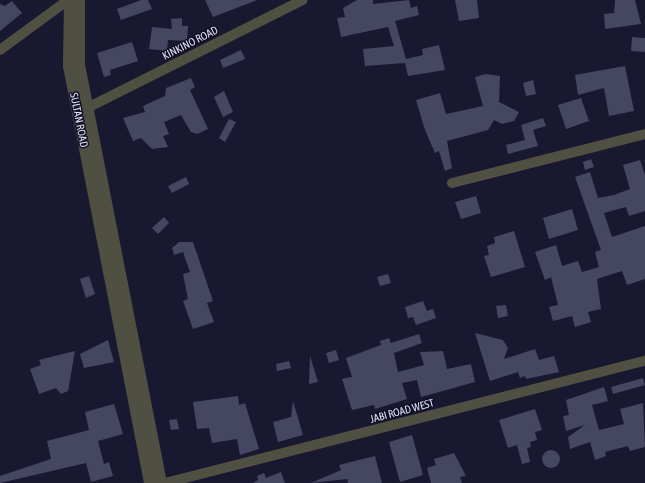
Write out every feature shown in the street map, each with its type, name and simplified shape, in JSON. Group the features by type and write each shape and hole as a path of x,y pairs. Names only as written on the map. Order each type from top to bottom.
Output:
{"street":[{"path":"0,50 69,0"},
{"name":"SULTAN ROAD","path":"69,0 69,66 106,237"},
{"name":"SULTAN ROAD","path":"79,0 79,65 87,108 106,237"},
{"name":"KINKINO ROAD","path":"87,108 303,0"},
{"path":"452,182 645,134"},
{"path":"106,237 150,483"},
{"path":"111,265 161,483"},
{"name":"JABI ROAD WEST","path":"165,483 645,361"}],"building":[{"path":"141,0 148,0 152,9 121,20 117,9"},
{"path":"205,0 257,0 213,17"},
{"path":"357,0 373,0 373,4 409,0 411,8 417,6 419,15 395,21 406,59 423,55 422,49 439,45 445,70 408,76 405,63 365,66 363,49 394,46 388,27 341,37 337,18 345,17 343,8"},
{"path":"455,0 477,0 479,18 459,21"},
{"path":"615,0 635,0 641,24 605,29 604,14 614,13"},
{"path":"12,1 22,13 0,31 0,4 5,6"},
{"path":"182,18 182,26 188,26 187,41 168,40 167,51 149,49 152,27 172,29 171,19"},
{"path":"632,37 645,38 645,52 631,51"},
{"path":"132,42 138,61 110,70 111,75 104,77 97,53"},
{"path":"241,50 245,59 223,68 220,60"},
{"path":"625,66 634,111 609,116 604,88 578,95 575,75"},
{"path":"486,74 500,76 499,102 519,112 514,121 502,124 494,120 488,130 447,141 452,168 445,171 439,151 435,153 425,130 416,100 440,93 446,114 483,106 475,77"},
{"path":"191,78 195,87 190,90 208,129 197,134 191,132 181,115 164,122 169,134 163,136 168,147 152,149 141,138 133,141 123,118 145,112 143,106 165,96 166,88"},
{"path":"533,80 536,94 526,96 523,83"},
{"path":"224,91 233,112 223,117 214,97"},
{"path":"581,98 589,121 566,129 558,105"},
{"path":"543,118 546,126 533,130 538,146 508,154 506,145 525,140 521,125"},
{"path":"229,119 236,122 225,142 219,138"},
{"path":"591,159 594,167 585,170 583,162"},
{"path":"640,160 645,175 645,211 629,216 626,207 604,213 612,237 645,226 645,279 627,285 622,271 597,279 601,309 588,312 591,322 575,327 572,316 553,321 549,307 558,305 551,277 545,280 535,252 556,245 562,266 578,261 582,272 599,267 595,252 601,250 575,177 590,172 598,198 614,195 630,189 623,165"},
{"path":"186,177 189,184 172,193 168,186"},
{"path":"476,196 481,213 461,219 455,202"},
{"path":"572,209 578,230 549,239 543,218"},
{"path":"164,217 169,223 158,234 152,228"},
{"path":"514,231 525,267 491,277 484,256 489,255 487,246 495,243 494,237"},
{"path":"179,242 193,242 213,301 207,303 214,322 193,329 183,301 188,299 183,274 190,272 183,252 174,255 172,248"},
{"path":"388,274 391,283 380,286 377,277"},
{"path":"89,276 95,294 86,298 80,279"},
{"path":"423,301 427,311 433,309 436,318 416,325 413,317 408,318 405,307"},
{"path":"506,305 508,316 498,318 496,306"},
{"path":"475,333 503,340 508,348 504,359 535,349 539,360 554,356 559,372 526,379 525,376 520,378 518,372 490,381"},
{"path":"419,334 422,343 394,353 398,372 424,365 420,352 443,351 447,369 471,364 475,382 421,397 417,380 402,383 407,399 375,409 374,405 352,410 342,379 352,377 346,358 381,345 380,341 389,338 391,343"},
{"path":"108,340 114,362 84,368 80,354"},
{"path":"336,350 339,360 329,363 326,353"},
{"path":"75,351 68,391 61,394 56,388 39,394 30,369 41,365 39,360"},
{"path":"310,356 318,382 309,384"},
{"path":"289,361 291,368 277,371 276,364"},
{"path":"643,378 645,385 613,394 611,387"},
{"path":"604,387 608,401 592,405 599,430 624,424 620,409 643,403 645,447 630,451 628,446 605,452 606,456 595,460 590,442 570,449 568,437 585,425 566,431 563,416 569,415 566,400"},
{"path":"238,396 239,405 245,403 259,449 240,455 237,439 212,443 209,428 197,429 193,402"},
{"path":"293,401 303,435 278,442 273,422 291,417"},
{"path":"114,404 123,434 98,441 104,464 109,462 113,476 91,482 86,463 0,483 0,476 51,459 47,441 89,430 85,412"},
{"path":"535,409 542,430 535,432 537,440 530,442 531,447 527,448 530,462 522,464 517,445 508,448 499,420"},
{"path":"177,419 179,429 171,430 169,420"},
{"path":"412,435 423,475 400,482 389,442"},
{"path":"551,450 557,453 560,459 557,465 551,468 545,465 542,459 545,453"},
{"path":"454,453 466,476 460,477 462,483 431,483 427,468 436,465 434,459"},
{"path":"375,456 382,483 348,483 347,479 311,483 341,470 339,465"},
{"path":"281,472 285,483 253,483 258,480 257,476 264,473 266,478"}]}
